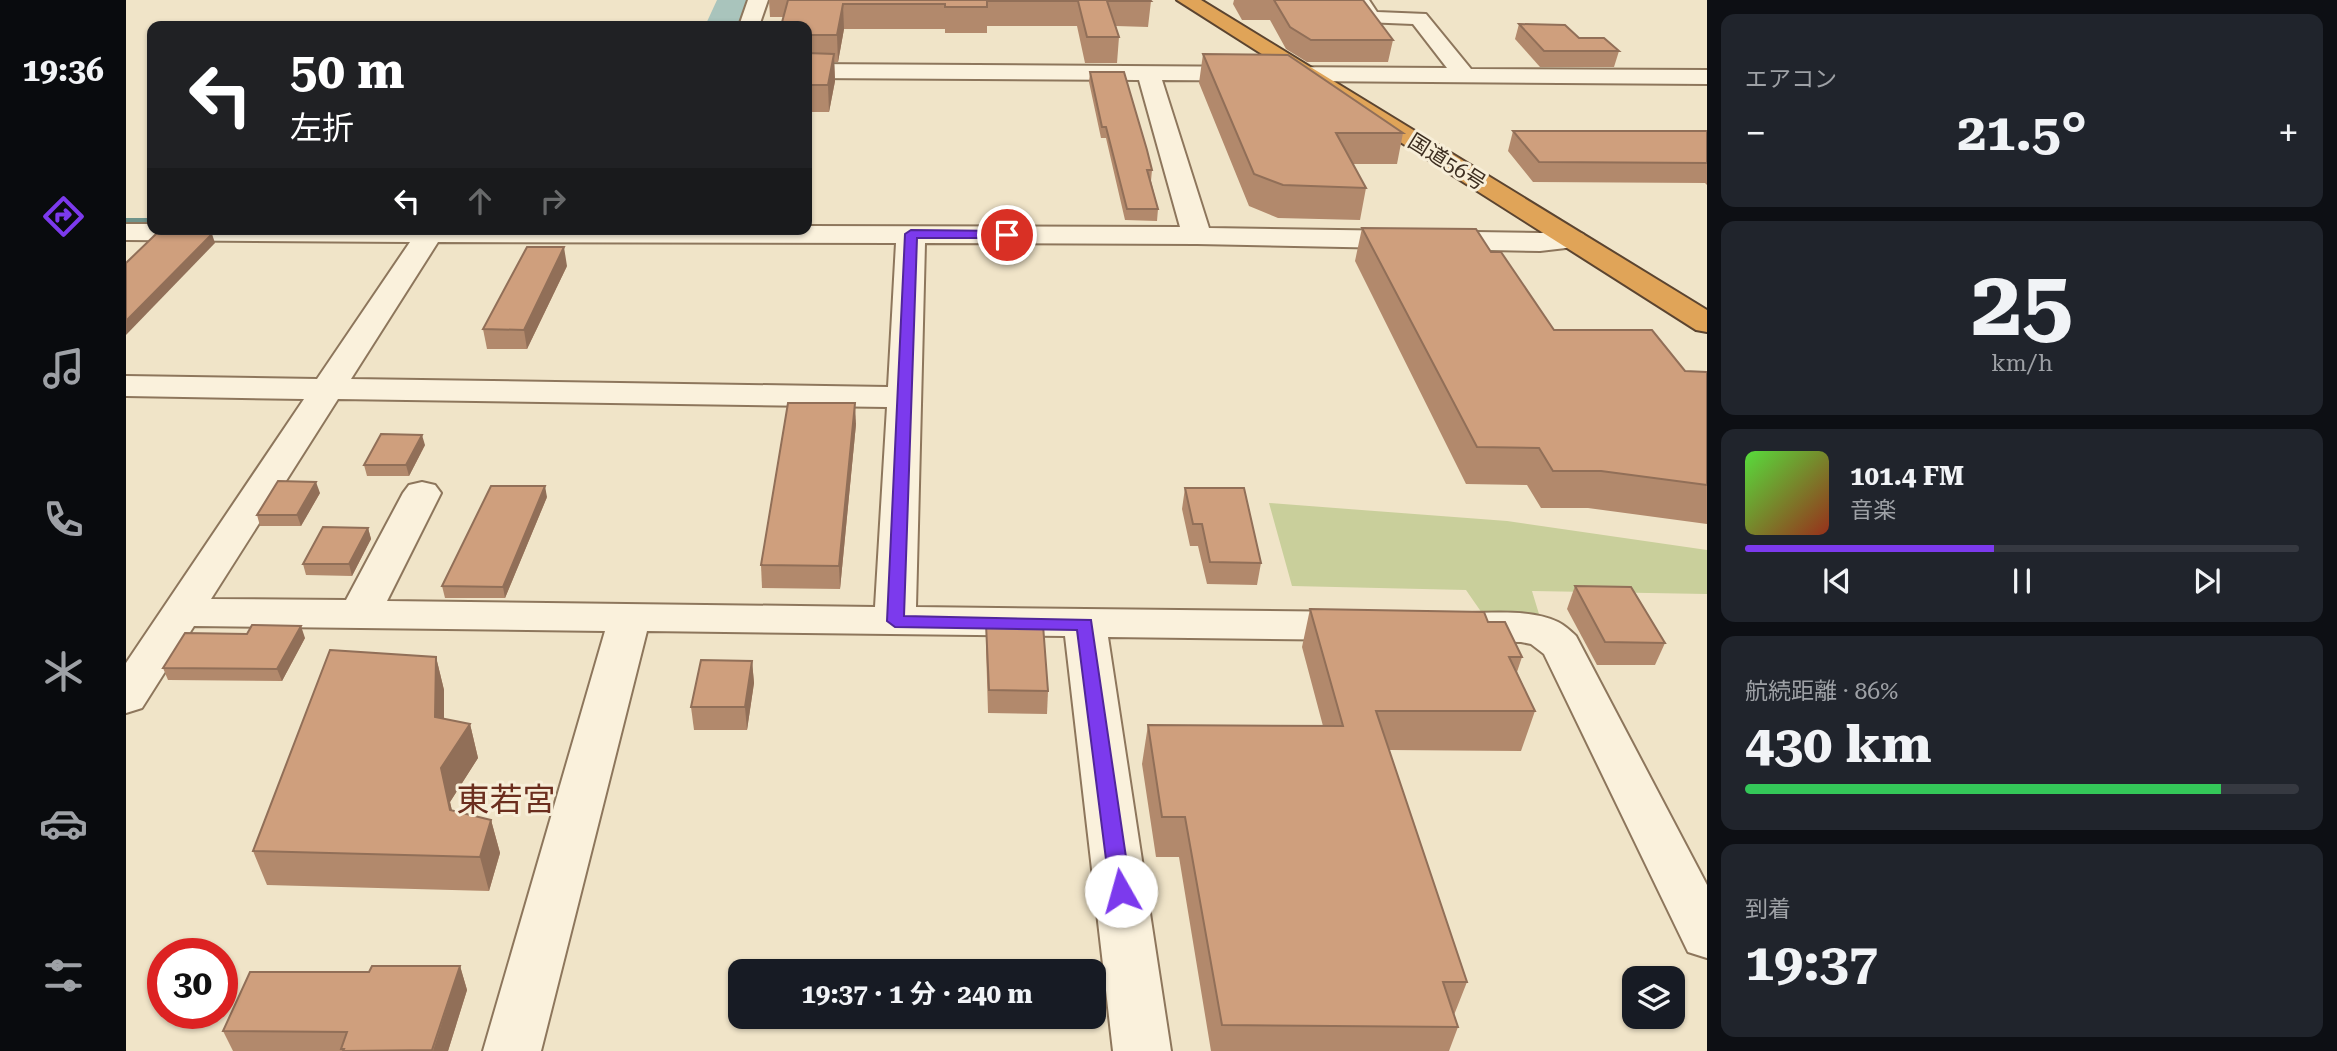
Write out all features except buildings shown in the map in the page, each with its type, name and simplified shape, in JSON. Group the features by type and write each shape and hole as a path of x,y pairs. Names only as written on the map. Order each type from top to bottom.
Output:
{"highway":[{"name":"国道56号","path":"1187,0 1707,323"}],"street":[{"path":"751,21 758,0"},
{"path":"1359,0 1371,18 1419,18 1464,75"},
{"path":"812,71 1707,77"},
{"path":"1148,73 1197,236"},
{"path":"126,232 147,232"},
{"path":"812,233 1540,242 1573,240"},
{"path":"895,621 911,234"},
{"path":"126,697 428,235"},
{"path":"126,386 903,397"},
{"path":"360,613 422,493"},
{"path":"183,611 1521,628 1544,632 1561,646 1707,936"},
{"path":"512,1051 629,617"},
{"path":"1085,624 1142,1051"}],"green space":[{"path":"1269,503 1507,521 1707,550 1707,594 1532,591 1542,624 1484,616 1466,590 1292,586"}],"waterway":[{"path":"726,21 735,0"},
{"path":"126,221 147,221"}],"district":[{"name":"東若宮","path":"506,799"}],"route":[{"path":"1007,235 911,234 895,621 1085,624 1121,891"}]}
